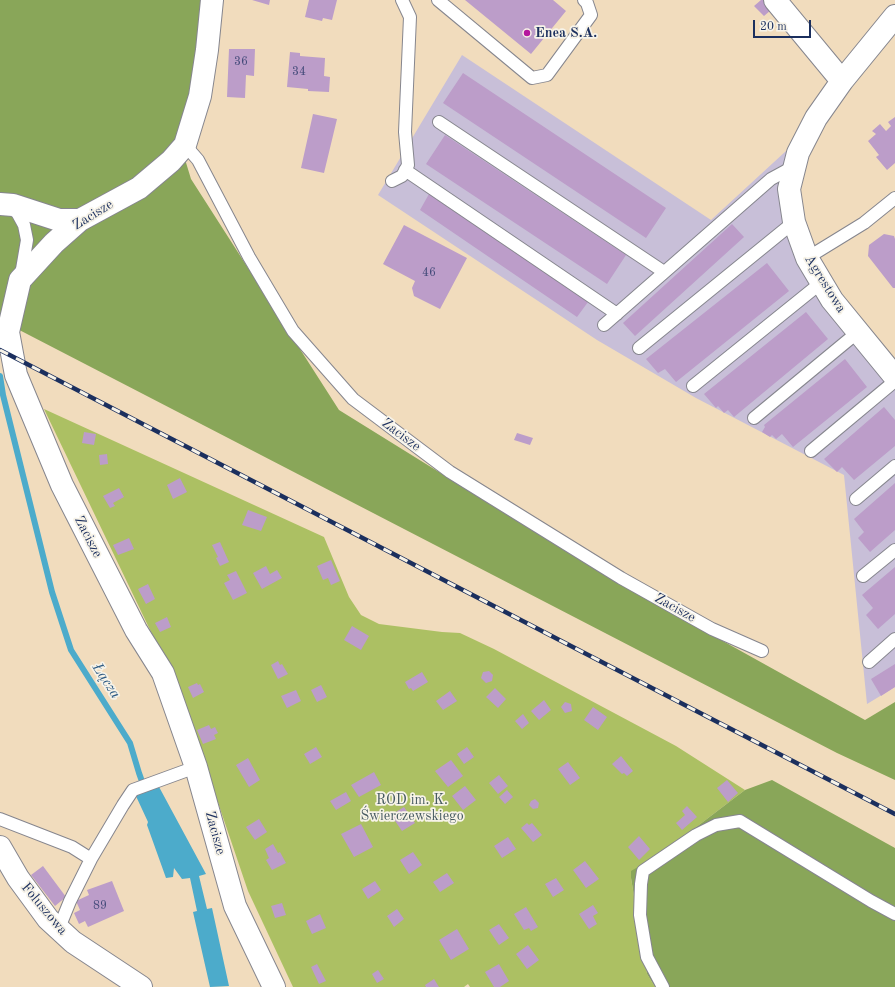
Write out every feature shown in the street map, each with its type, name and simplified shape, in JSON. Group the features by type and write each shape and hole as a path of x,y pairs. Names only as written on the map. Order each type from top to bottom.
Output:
{"street":[{"name":"Zacisze","path":"212,0 207,50 200,96 185,144 171,161 139,188 80,220 54,243 20,280 8,332 16,375 62,485 136,630 163,673 196,767 235,906 274,987"},
{"path":"775,0 842,81"},
{"name":"Agrestowa","path":"895,16 842,81 816,118 798,153 789,189 794,222 807,258 832,300 895,377"},
{"path":"7,204 59,220 80,220"},
{"name":"Foluszowa","path":"0,847 18,878 48,918 73,942 141,987"}],"lane":[{"path":"392,181 402,176 408,165 405,132 410,17 402,0"},
{"path":"438,0 532,78 547,75 591,15 587,3 584,0"},
{"path":"439,122 664,272"},
{"name":"Zacisze","path":"185,144 198,160 251,261 293,331 353,399 450,472 621,578 712,629 762,651"},
{"path":"604,325 771,179 795,166"},
{"path":"405,170 617,314"},
{"path":"807,258 864,223 895,198"},
{"path":"7,204 24,225 27,240 20,280"},
{"path":"639,348 794,222"},
{"path":"693,386 822,282"},
{"path":"754,418 858,332"},
{"path":"811,451 895,381"},
{"path":"856,499 895,466"},
{"path":"864,576 895,550"},
{"path":"869,662 895,640"},
{"path":"59,928 70,900 90,859 133,790 196,767"},
{"path":"0,819 72,847 90,859"},
{"path":"663,987 647,957 640,915 643,871 696,834 716,825 740,821 870,901 895,914"}],"shaded area":[{"path":"462,55 711,220 786,151 797,152 796,238 895,378 895,687 867,704 844,475 696,398 597,340 378,195"}],"green space":[{"path":"0,0 206,0 206,14 180,143 191,179 339,410 613,580 865,720 895,702 895,780 837,753 0,320"},
{"name":"ROD im. K. Świerczewskiego","path":"44,409 324,537 349,597 361,615 379,624 460,633 494,649 676,746 745,790 631,878 647,974 655,987 470,987 468,984 464,987 293,987 248,891 172,667 168,660 164,658 152,634"},
{"path":"772,780 895,848 895,987 655,987 647,974 631,871 662,853 745,790"}],"water":[{"path":"158,785 206,874 199,876 207,909 212,908 229,986 210,987 193,912 197,911 190,878 182,879 174,868 173,877 166,878 147,825 148,822 135,794"}],"building":[{"path":"252,0 270,0 269,5"},
{"path":"309,0 337,0 332,20 323,18 322,21 305,17"},
{"name":"Enea S.A.","path":"465,0 553,0 566,11 531,54"},
{"path":"763,0 771,10 764,16 754,6"},
{"path":"229,49 255,49 254,76 246,75 245,98 227,97"},
{"path":"290,52 300,53 300,56 325,58 324,76 330,77 329,92 308,91 308,89 287,87"},
{"path":"463,73 666,208 646,238 443,103"},
{"path":"313,114 337,119 324,173 301,168"},
{"path":"895,117 895,163 887,170 876,157 879,155 868,141 876,134 872,131 880,124 886,131 891,126 888,122"},
{"path":"445,135 626,255 607,284 426,164"},
{"path":"429,194 588,302 577,317 420,210"},
{"path":"732,224 744,237 635,336 623,323"},
{"path":"404,225 467,258 440,309 414,296 412,288 415,281 383,264"},
{"path":"884,234 894,236 895,239 895,288 893,288 868,256 869,245"},
{"path":"767,263 789,291 676,382 665,369 658,373 646,359"},
{"path":"806,312 828,339 734,417 728,410 724,413 718,406 716,408 704,394"},
{"path":"845,359 867,387 793,447 782,434 776,439 772,435 770,437 762,432 765,427 764,425"},
{"path":"884,407 895,420 895,446 854,480 842,467 837,472 824,459"},
{"path":"84,432 96,434 94,445 82,443"},
{"path":"517,433 533,438 530,445 514,440"},
{"path":"107,454 108,464 100,465 99,455"},
{"path":"180,478 187,492 173,499 167,485"},
{"path":"895,483 895,530 870,552 858,538 864,532 854,519"},
{"path":"119,488 124,497 113,503 115,506 110,508 103,496"},
{"path":"248,510 267,517 261,531 242,525"},
{"path":"129,538 134,549 118,555 113,545"},
{"path":"220,542 229,562 220,566 216,558 218,557 212,545"},
{"path":"331,560 340,581 331,585 328,578 323,580 317,566"},
{"path":"266,566 270,574 277,570 282,578 262,589 253,573"},
{"path":"895,567 895,614 878,629 866,615 873,608 862,595"},
{"path":"236,571 247,593 233,600 224,583 230,580 227,575"},
{"path":"148,584 155,599 146,604 138,589"},
{"path":"167,617 171,627 160,632 155,623"},
{"path":"352,626 369,636 361,650 344,640"},
{"path":"278,661 280,665 282,664 288,674 278,679 271,665"},
{"path":"895,664 895,687 881,696 871,679"},
{"path":"489,671 493,675 492,681 486,683 481,678 483,672"},
{"path":"422,672 428,682 413,691 411,688 409,689 405,682"},
{"path":"197,683 198,685 200,684 204,692 193,698 188,687"},
{"path":"321,685 327,697 317,702 311,690"},
{"path":"495,688 506,699 498,708 486,697"},
{"path":"296,690 301,701 287,708 281,696"},
{"path":"450,691 457,701 443,710 436,701"},
{"path":"544,700 551,710 539,720 531,711"},
{"path":"565,702 571,704 572,711 565,713 561,707"},
{"path":"593,707 607,717 598,730 584,720"},
{"path":"523,714 529,723 522,729 515,721"},
{"path":"209,725 211,729 215,727 218,733 214,735 216,739 203,744 197,730"},
{"path":"316,747 322,757 310,764 304,754"},
{"path":"467,747 474,757 464,764 457,754"},
{"path":"621,756 633,771 627,776 624,773 622,774 612,764"},
{"path":"248,758 260,780 249,787 236,765"},
{"path":"451,760 463,776 448,787 435,771"},
{"path":"568,762 580,778 570,785 558,769"},
{"path":"374,772 381,785 359,797 351,785"},
{"path":"499,775 508,786 498,794 489,783"},
{"path":"727,780 738,793 728,802 717,788"},
{"path":"465,786 476,800 463,810 452,796"},
{"path":"507,790 513,797 505,804 499,797"},
{"path":"346,792 351,801 336,810 330,801"},
{"path":"535,799 539,803 538,808 533,809 529,805 531,801"},
{"path":"687,806 697,817 682,830 676,823 685,815 682,811"},
{"path":"404,807 415,823 402,831 391,815"},
{"path":"259,819 267,832 255,840 246,827"},
{"path":"527,823 529,825 532,823 542,835 533,842 521,828"},
{"path":"361,824 373,847 354,857 341,834"},
{"path":"639,836 650,849 639,860 628,847"},
{"path":"508,837 516,849 502,858 494,846"},
{"path":"273,844 278,853 280,852 286,863 272,870 266,860 269,858 265,849"},
{"path":"413,852 422,865 409,874 400,860"},
{"path":"585,861 599,879 586,888 573,870"},
{"path":"43,866 66,897 55,906 31,875"},
{"path":"447,873 454,883 440,892 433,882"},
{"path":"556,878 564,890 553,897 545,884"},
{"path":"112,881 124,911 88,927 85,921 79,924 74,913 80,910 76,901 89,895 87,890"},
{"path":"375,881 381,890 368,899 362,889"},
{"path":"282,903 286,915 275,918 271,906"},
{"path":"593,905 598,913 593,916 597,924 589,929 579,914"},
{"path":"526,907 538,927 531,931 529,928 524,930 514,914"},
{"path":"397,909 404,919 394,927 387,916"},
{"path":"320,914 326,928 312,934 306,921"},
{"path":"499,924 509,938 499,945 489,930"},
{"path":"457,929 469,949 451,960 439,940"},
{"path":"528,945 539,960 527,969 516,954"},
{"path":"317,964 326,981 319,984 311,967"},
{"path":"499,964 509,981 500,987 494,987 485,972"},
{"path":"378,970 384,979 377,983 372,974"},
{"path":"434,979 439,987 426,987 425,985"}],"waterway":[{"name":"Łącza","path":"0,376 3,395 52,592 71,650 130,743 144,787"}],"railway":[{"path":"0,350 895,814"}],"place":[{"name":"Enea S.A.","path":"527,33"}]}
